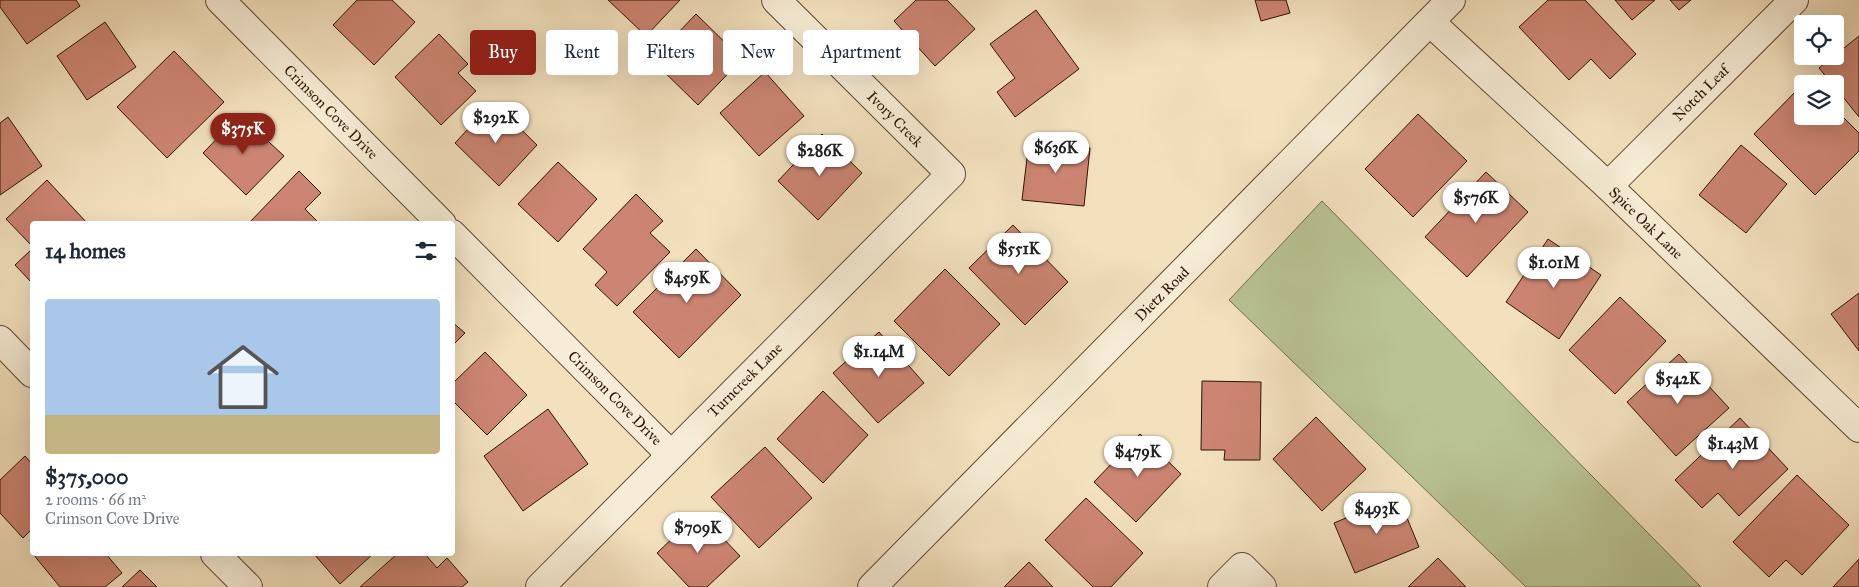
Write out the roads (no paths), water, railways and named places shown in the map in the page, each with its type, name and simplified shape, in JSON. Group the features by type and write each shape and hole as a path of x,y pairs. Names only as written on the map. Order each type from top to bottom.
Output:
{"street":[{"name":"Crimson Cove Drive","path":"220,0 439,221"},
{"name":"Ivory Creek","path":"776,0 951,174"},
{"name":"Dietz Road","path":"872,587 1451,0"},
{"name":"Notch Leaf","path":"1608,186 1794,0"},
{"name":"Spice Oak Lane","path":"1430,22 1608,186 1859,428"},
{"name":"Turncreek Lane","path":"540,587 951,174"},
{"name":"Crimson Cove Drive","path":"455,237 671,455"},
{"path":"0,340 30,371"},
{"path":"216,556 248,587"},
{"path":"1222,587 1242,567 1262,587"}]}
